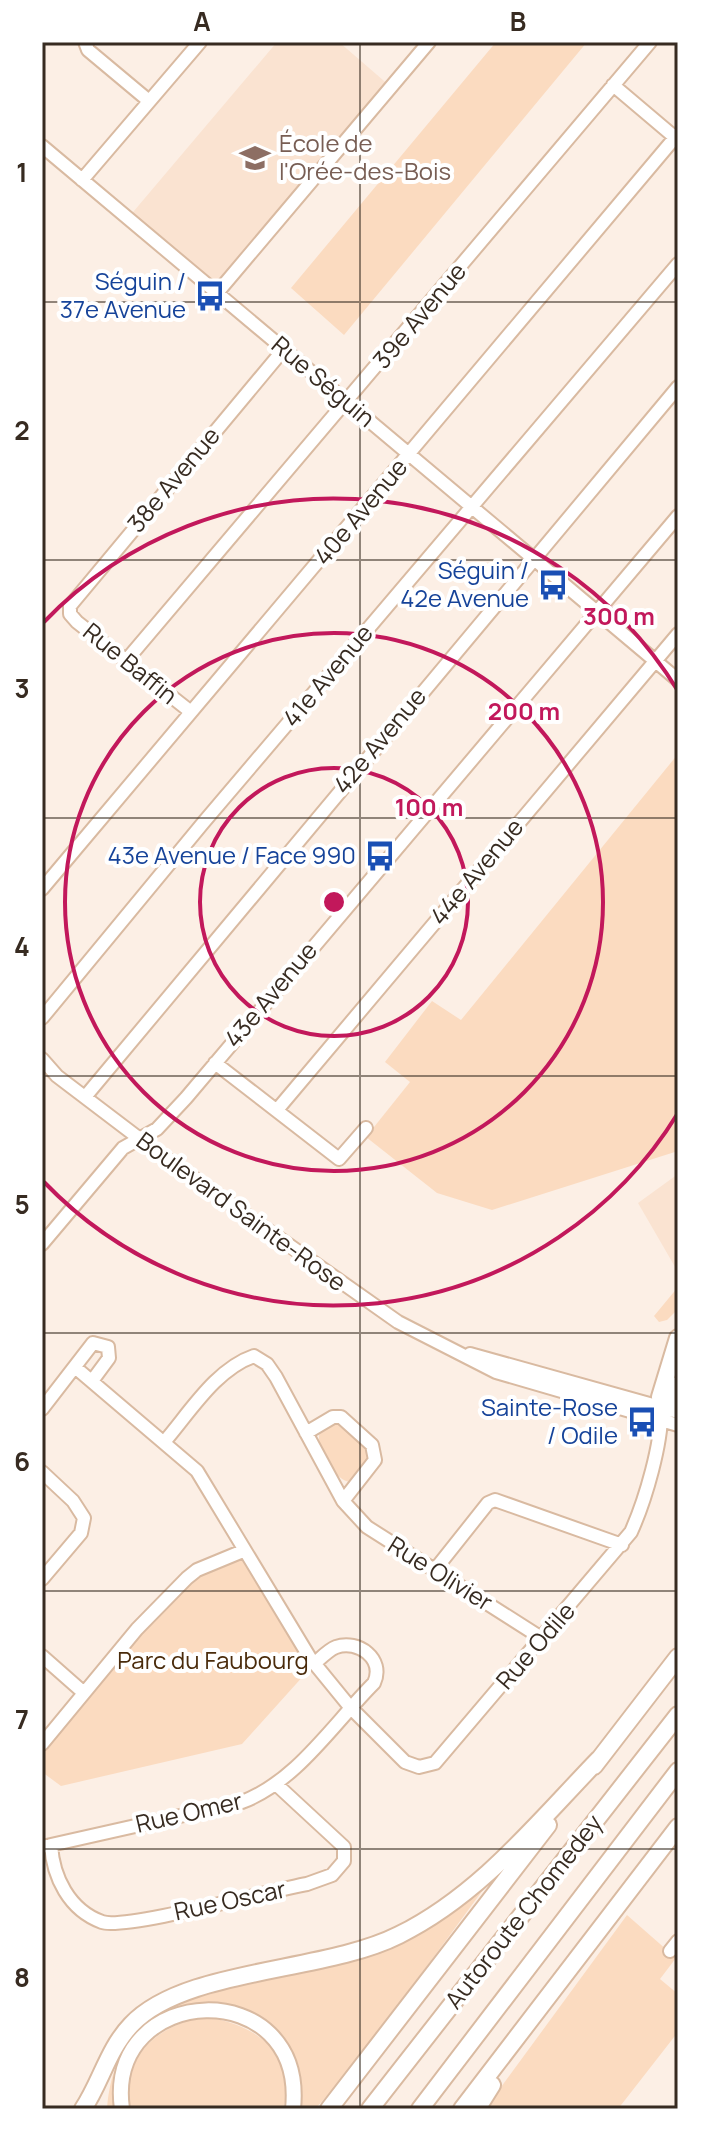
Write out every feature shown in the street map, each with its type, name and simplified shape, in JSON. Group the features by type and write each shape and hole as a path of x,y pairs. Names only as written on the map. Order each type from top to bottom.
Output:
{"highway":[{"path":"667,1412 660,1397 678,1338"},
{"path":"667,1412 678,1385"},
{"path":"329,2109 678,1657"},
{"name":"Autoroute Chomedey","path":"370,2109 678,1715"},
{"path":"83,2109 96,2102 119,2039 155,2005 195,1989 339,1957 419,1925 488,1875 599,1759"},
{"name":"Autoroute Chomedey","path":"420,2109 678,1771"},
{"path":"462,2109 678,1827"},
{"path":"477,2109 556,1987"}],"main road":[{"path":"122,2109 124,2072 143,2038 175,2015 210,2009 246,2017 273,2039 290,2069 293,2109"}],"street":[{"path":"85,42 88,50 149,101"},
{"path":"82,180 200,42"},
{"path":"217,293 429,42"},
{"name":"39e Avenue","path":"125,662 650,42"},
{"path":"613,85 677,137"},
{"name":"40e Avenue","path":"42,889 677,137"},
{"name":"Rue Séguin","path":"42,146 678,680"},
{"name":"41e Avenue","path":"42,1018 678,264"},
{"name":"38e Avenue","path":"70,614 75,597 284,349"},
{"name":"42e Avenue","path":"85,1097 678,387"},
{"name":"43e Avenue","path":"42,1244 123,1148 157,1129 215,1063 678,516"},
{"name":"Rue Baffin","path":"70,614 125,662 191,712"},
{"name":"44e Avenue","path":"277,1110 678,634"},
{"name":"Boulevard Sainte-Rose","path":"42,1059 57,1076 139,1139 375,1307 451,1349 667,1412 678,1425"},
{"path":"215,1063 339,1159 366,1128"},
{"path":"42,1409 93,1343 108,1347 109,1358 92,1381"},
{"name":"Rue Olivier","path":"165,1441 224,1373 239,1361 254,1356 267,1364 276,1377 343,1501 367,1527 543,1639"},
{"name":"Rue Odile","path":"76,1368 197,1471 215,1496 243,1551 314,1664 350,1707 405,1762 419,1767 435,1763 622,1545 640,1508 667,1412"},
{"path":"306,1433 333,1417 341,1417 372,1445 375,1460 343,1501"},
{"path":"42,1472 73,1501 84,1518 81,1533 42,1579"},
{"path":"434,1571 488,1503 495,1500 622,1545"},
{"path":"42,1744 187,1578 243,1551"},
{"path":"314,1664 335,1647 348,1645 377,1663 379,1672 374,1683 350,1707"},
{"path":"42,1656 84,1693"},
{"name":"Rue Omer","path":"46,1846 242,1802 277,1785 350,1707"},
{"name":"Rue Oscar","path":"46,1846 63,1890 82,1910 104,1923 147,1919 307,1884 332,1875 344,1861 344,1847 277,1785"}],"shaded area":[{"name":"École de l'Orée-des-Bois","path":"277,42 339,42 391,87 217,293 128,218"},
{"path":"678,1174 678,1272 638,1203"}],"green space":[{"path":"496,42 587,42 344,335 291,288"},
{"path":"678,754 678,1151 492,1210 437,1193 366,1137 410,1082 385,1062 432,1001 461,1020"},
{"path":"678,1287 678,1309 667,1320 659,1322 654,1316"},
{"path":"335,1423 342,1424 372,1454 350,1482 332,1469 320,1446 320,1432"},
{"name":"Parc du Faubourg","path":"243,1551 314,1664 242,1744 61,1786 42,1772 42,1744 187,1578"},
{"path":"491,1879 350,2071 315,2109 300,2109 296,2062 276,2030 244,2010 207,2004 170,2012 139,2032 119,2064 117,2109 107,2109 117,2063 138,2030 168,2007 204,1992 366,1956 415,1931"},
{"path":"627,1915 676,1958 660,1979 678,1994 678,2032 618,2109 485,2109"},
{"path":"202,2017 237,2025 253,2033 278,2056 285,2072 287,2089 283,2109 131,2109 131,2074 145,2047 170,2028"}],"place":[{"name":"École de l'Orée-des-Bois","path":"255,158"},
{"name":"Séguin / 37e Avenue","path":"210,296"},
{"name":"Séguin / 42e Avenue","path":"553,585"},
{"name":"43e Avenue / Face 990","path":"380,856"},
{"name":"Sainte-Rose / Odile","path":"642,1422"}]}
